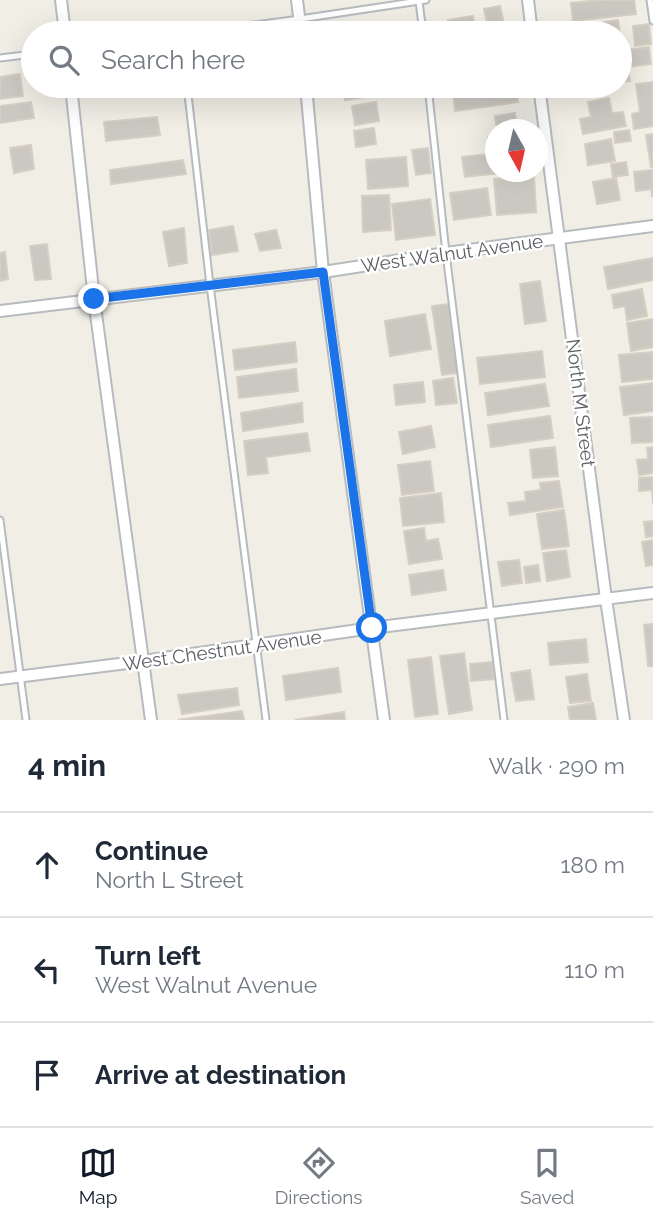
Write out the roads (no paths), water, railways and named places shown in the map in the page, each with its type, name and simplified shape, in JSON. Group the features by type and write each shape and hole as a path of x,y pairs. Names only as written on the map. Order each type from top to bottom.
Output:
{"street":[{"path":"61,0 64,21"},
{"path":"297,0 300,19"},
{"path":"528,0 531,21"},
{"path":"72,98 94,299 151,720"},
{"path":"307,98 323,272 384,720"},
{"name":"North M Street","path":"541,98 624,720"},
{"name":"West Walnut Avenue","path":"0,311 323,272 653,226"},
{"name":"West Chestnut Avenue","path":"0,679 653,593"}],"lane":[{"path":"650,0 653,21"},
{"path":"285,21 423,1 423,21"},
{"path":"0,58 21,55"},
{"path":"188,98 266,720"},
{"path":"429,98 504,720"},
{"path":"0,520 26,720"}]}
